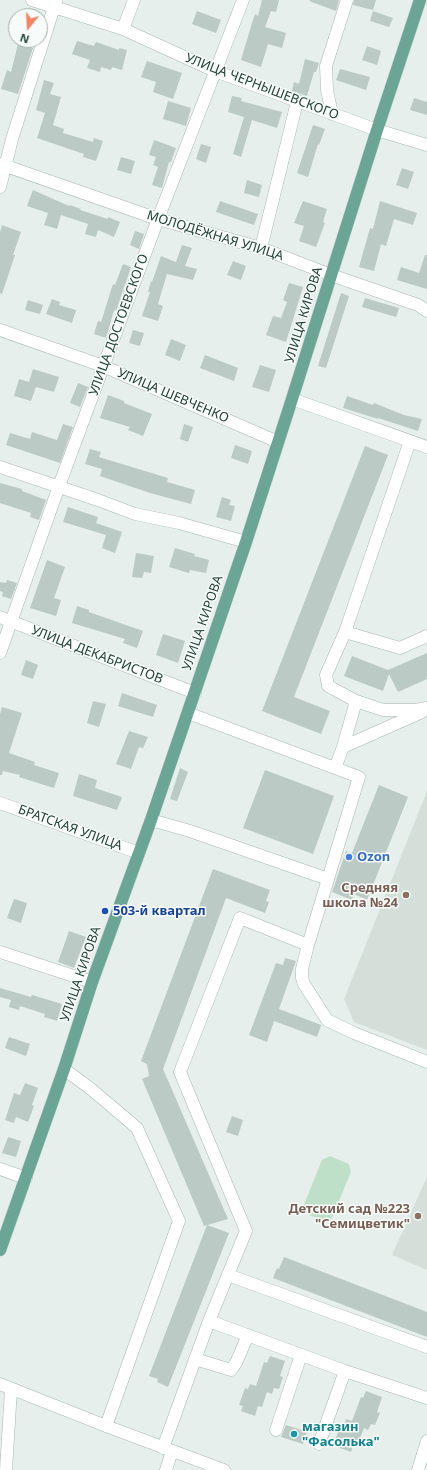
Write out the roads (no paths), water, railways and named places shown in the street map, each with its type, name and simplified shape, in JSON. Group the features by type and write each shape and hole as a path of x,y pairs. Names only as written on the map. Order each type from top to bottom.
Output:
{"main road":[{"name":"УЛИЦА КИРОВА","path":"0,1250 64,1069 92,982 151,820 246,542 330,275 420,0"}],"street":[{"name":"УЛИЦА ЧЕРНЫШЕВСКОГО","path":"32,0 55,4 123,29 215,71 297,102 377,130 427,145"},
{"path":"123,29 134,0"},
{"name":"УЛИЦА ДОСТОЕВСКОГО","path":"0,652 6,619 59,486 158,219 243,0"},
{"path":"332,114 327,90 326,66 347,0"},
{"path":"0,187 3,165 55,4"},
{"path":"261,248 297,102"},
{"name":"МОЛОДЁЖНАЯ УЛИЦА","path":"3,165 158,219 261,248 330,275 418,305 427,312"},
{"name":"УЛИЦА ШЕВЧЕНКО","path":"0,330 103,366 278,442"},
{"path":"292,399 427,447"},
{"path":"410,441 345,632 326,675 328,686 356,701 383,710 415,710 427,708"},
{"path":"0,467 59,486 135,514 179,523 246,542"},
{"name":"УЛИЦА ДЕКАБРИСТОВ","path":"6,619 195,693"},
{"path":"345,632 400,648 427,636"},
{"path":"335,768 343,748 356,701"},
{"path":"343,748 427,708"},
{"path":"188,713 359,777 308,945 302,969 302,978 304,984 327,1020 354,1033 427,1062"},
{"name":"БРАТСКАЯ УЛИЦА","path":"0,803 139,853"},
{"path":"151,820 190,831 328,879"},
{"path":"166,1470 167,1450 195,1359 246,1231 180,1072 240,918 308,945"},
{"path":"0,952 92,982"},
{"path":"64,1069 92,1089 137,1128 179,1222 106,1426"},
{"path":"0,1169 26,1178"},
{"path":"228,1275 427,1347"},
{"path":"209,1321 345,1371 427,1398"},
{"path":"195,1359 231,1370 236,1363 248,1335"},
{"path":"276,1430 302,1355"},
{"path":"319,1444 345,1371"},
{"path":"6,1470 6,1386 167,1450 224,1470"},
{"path":"418,1470 427,1441"}],"place":[{"name":"Ozon","path":"349,857"},
{"name":"Средняя школа №24","path":"406,895"},
{"name":"503-й квартал","path":"105,911"},
{"name":"Детский сад №223 \"Семицветик\"","path":"418,1216"},
{"name":"магазин \"Фасолька\"","path":"294,1434"}]}
